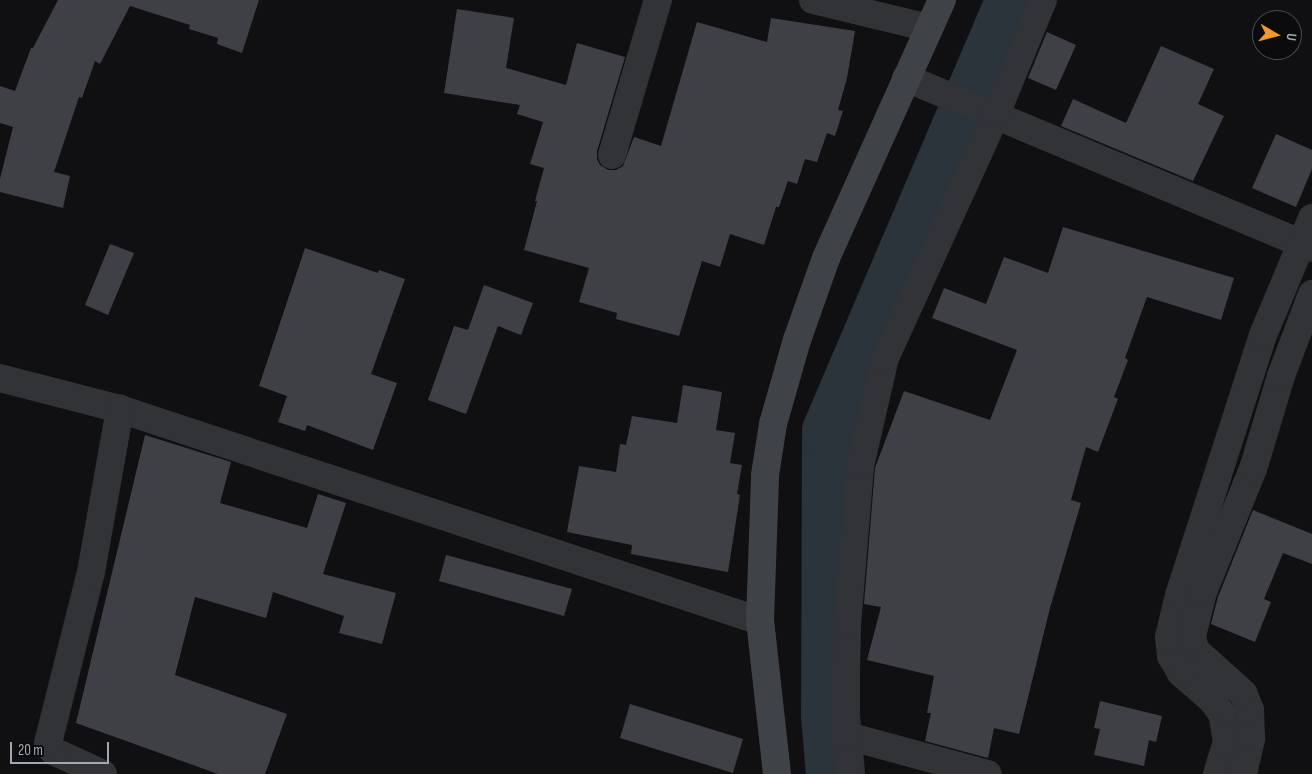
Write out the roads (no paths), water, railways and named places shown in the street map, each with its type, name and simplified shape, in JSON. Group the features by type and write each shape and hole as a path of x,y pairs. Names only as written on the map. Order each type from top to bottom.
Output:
{"street":[{"path":"612,155 658,0"},
{"path":"814,0 929,28"},
{"path":"777,774 760,621 765,475 773,424 797,340 826,258 942,0"},
{"path":"850,774 844,735 847,625 860,466 885,358 987,110 1043,0"},
{"path":"906,78 987,110 1306,246"},
{"path":"1217,774 1227,741 1222,714 1213,701 1181,673 1171,656 1169,637 1182,586 1257,354 1306,246 1312,218"},
{"path":"1243,774 1251,738 1250,710 1243,693 1195,650 1192,636 1203,592 1253,470 1281,376 1312,294"},
{"path":"0,378 120,409 291,464 488,533 760,621"},
{"path":"103,774 52,751 48,746 48,737 58,706 91,572 120,409"},
{"path":"844,735 988,774"}],"waterway":[{"path":"835,774 830,714 831,431 1015,0"}]}
